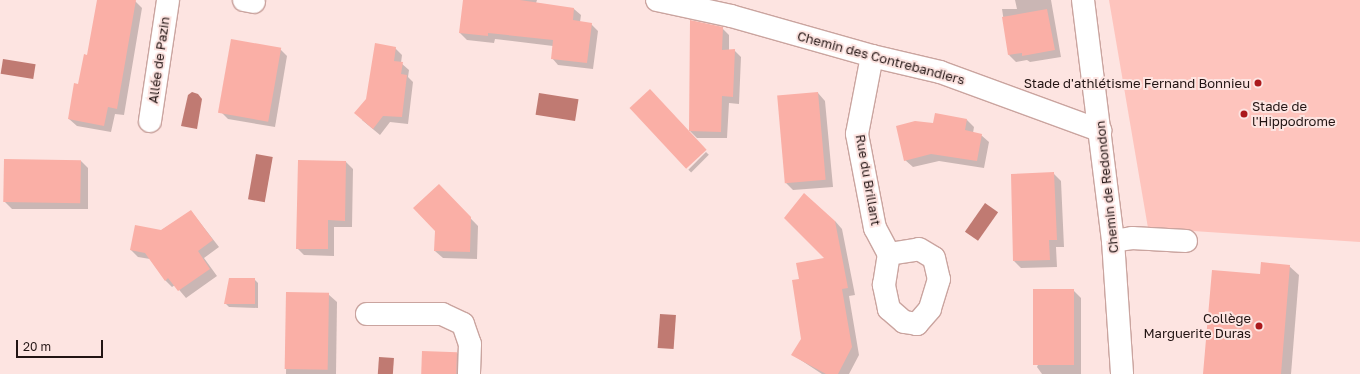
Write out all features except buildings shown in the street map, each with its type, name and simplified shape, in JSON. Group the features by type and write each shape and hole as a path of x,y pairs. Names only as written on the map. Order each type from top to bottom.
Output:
{"street":[{"name":"Allée de Pazin","path":"150,120 168,0"},
{"name":"Chemin des Contrebandiers","path":"657,0 731,16 872,56 940,72 1101,131"},
{"name":"Chemin de Redondon","path":"1083,0 1101,131 1113,241 1122,374"},
{"name":"Rue du Brillant","path":"872,56 857,134 875,228 889,254"},
{"path":"1113,241 1132,238 1186,241"},
{"path":"366,314 442,314 463,324 470,344 470,374"}],"shaded area":[{"name":"Stade d'athlétisme Fernand Bonnieu","path":"1109,0 1360,0 1360,242 1148,228"},
{"path":"3,59 36,64 33,79 1,74"},
{"path":"192,92 198,94 202,99 197,129 181,126 188,95"},
{"path":"539,93 579,99 575,121 536,115"},
{"path":"256,154 273,157 265,202 248,199"},
{"path":"985,203 998,212 978,241 965,232"},
{"path":"660,314 676,315 674,349 658,348"},
{"path":"379,357 394,358 393,374 378,374"}],"place":[{"name":"Stade d'athlétisme Fernand Bonnieu","path":"1258,83"},
{"name":"Stade de l'Hippodrome","path":"1244,114"},
{"name":"Collège Marguerite Duras","path":"1259,326"}]}
